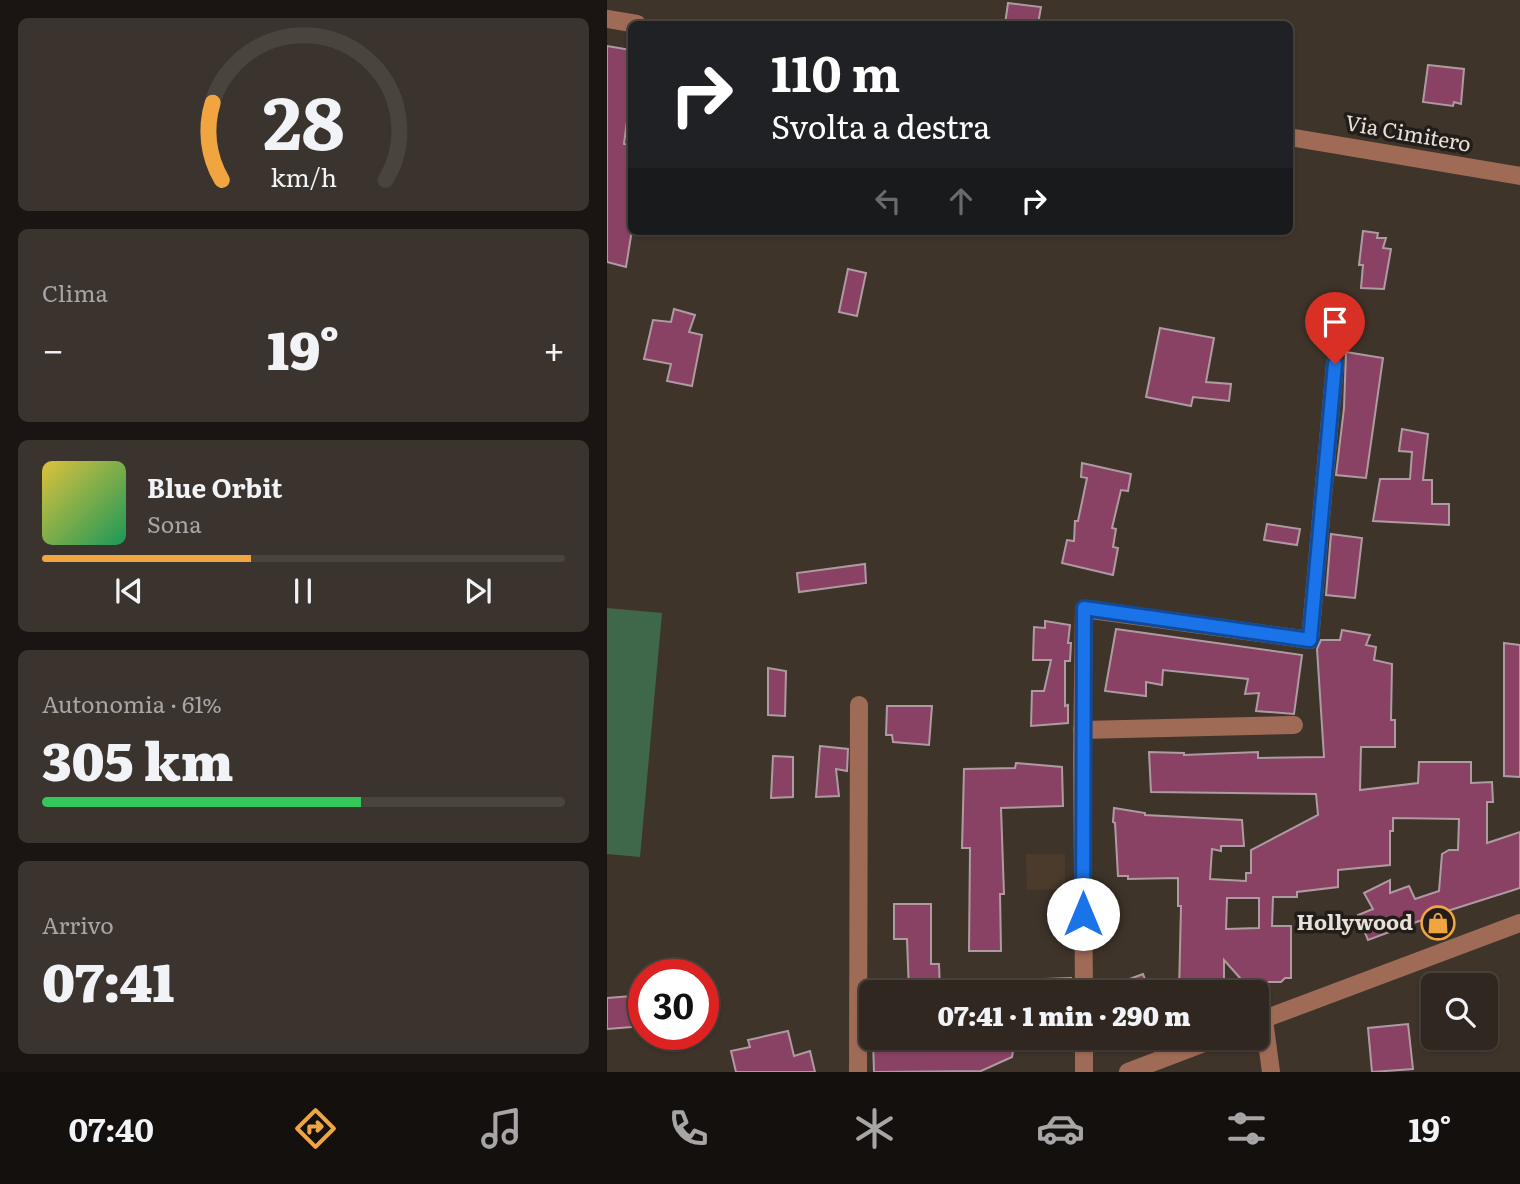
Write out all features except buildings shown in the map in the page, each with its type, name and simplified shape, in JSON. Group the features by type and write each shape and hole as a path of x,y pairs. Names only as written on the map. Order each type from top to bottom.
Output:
{"street":[{"path":"607,19 628,22"},
{"name":"Via Cimitero","path":"1293,138 1520,176"},
{"path":"1084,980 1084,608 1310,640 1335,364"},
{"path":"858,1072 859,705"},
{"path":"1082,730 1294,725"},
{"path":"1269,1018 1520,923"},
{"path":"1084,1050 1084,1072"},
{"path":"1128,1072 1186,1050"},
{"path":"1266,1050 1271,1072"}],"shaded area":[{"path":"1026,854 1065,854 1065,889 1027,890"}],"green space":[{"path":"607,608 662,613 640,857 607,854"}],"place":[{"name":"Hollywood","path":"1438,923"}],"route":[{"path":"1083,914 1084,608 1310,640 1335,364"}]}
